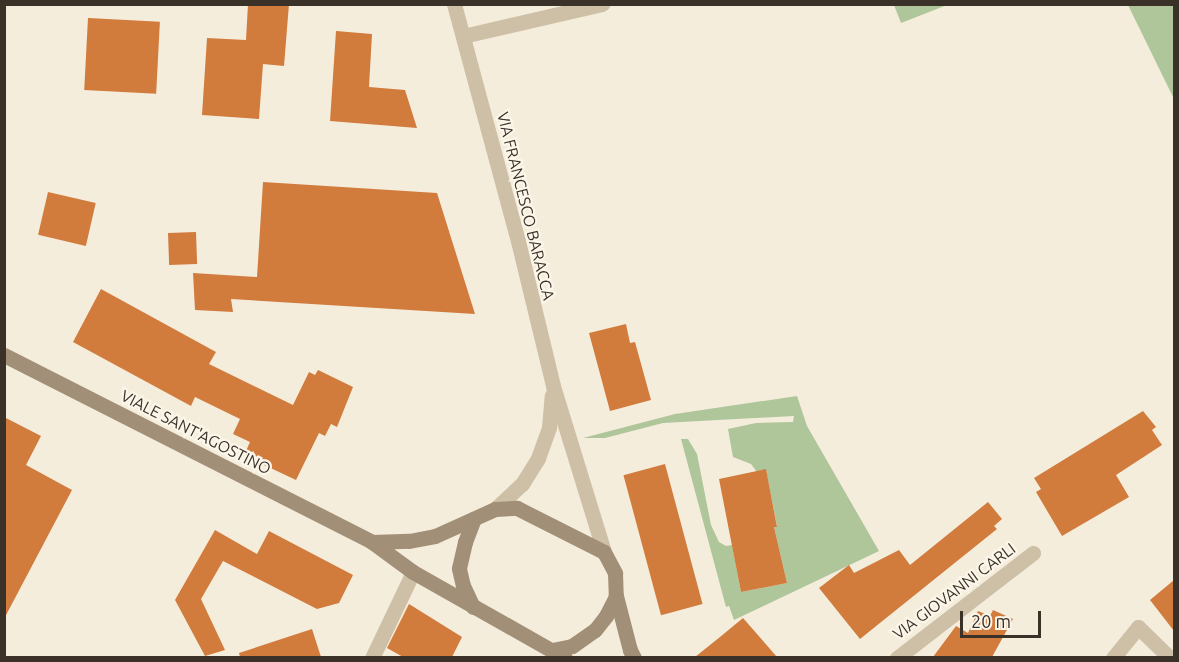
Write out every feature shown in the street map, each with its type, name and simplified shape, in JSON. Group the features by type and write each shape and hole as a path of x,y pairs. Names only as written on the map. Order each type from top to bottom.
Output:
{"main road":[{"name":"VIALE SANT'AGOSTINO","path":"4,356 372,542 413,572 559,654 595,630 616,596"},
{"name":"VIALE SANT'AGOSTINO","path":"372,542 409,541 435,536 495,509 518,508 604,552"},
{"path":"473,607 463,586 459,567 474,519"},
{"path":"604,552 615,573 616,596 634,657"}],"street":[{"name":"VIA FRANCESCO BARACCA","path":"454,4 518,241 553,386 604,552"},
{"path":"463,36 602,4"},
{"name":"VIA FRANCESCO BARACCA","path":"495,509 522,484 538,458 549,427 553,386"},
{"name":"VIA GIOVANNI CARLI","path":"897,657 1033,553"},
{"path":"372,657 413,572"},
{"path":"1113,657 1138,627 1170,657"}],"green space":[{"path":"894,5 947,5 901,23"},
{"path":"1128,5 1174,5 1174,99"},
{"path":"797,396 807,426 879,551 734,620 729,606 726,607 681,439 688,439 697,454 711,525 719,542 726,546 732,545 741,592 787,583 774,527 777,526 766,470 757,472 751,464 733,457 728,429 756,423 793,422 794,416 663,423 605,438 583,438 675,414"}],"building":[{"path":"248,4 289,4 284,66 263,64 259,119 202,115 207,38 246,40"},
{"path":"88,18 160,22 156,94 84,90"},
{"path":"336,31 372,34 369,87 405,90 417,128 330,121"},
{"path":"263,182 437,193 475,314 231,299 233,312 195,310 193,273 257,277"},
{"path":"48,192 96,203 86,246 38,235"},
{"path":"196,232 197,264 169,265 168,233"},
{"path":"101,289 216,352 209,364 293,405 309,372 315,375 318,370 353,387 337,427 331,424 325,436 319,433 296,480 262,464 264,460 246,451 250,442 233,434 240,419 195,397 191,406 73,342"},
{"path":"626,324 630,343 635,342 651,400 610,411 589,333"},
{"path":"1143,411 1156,427 1152,430 1162,445 1116,475 1129,497 1062,536 1036,492 1041,489 1034,478"},
{"path":"4,417 41,436 26,465 72,490 4,619"},
{"path":"665,464 703,604 661,615 623,475"},
{"path":"766,469 777,527 774,527 787,583 741,592 719,479"},
{"path":"988,502 1002,519 994,526 997,529 860,639 819,588 849,565 854,573 899,550 910,565"},
{"path":"215,530 257,554 269,531 353,575 339,603 317,609 223,561 201,599 225,650 205,656 175,600"},
{"path":"1174,580 1174,631 1150,600"},
{"path":"409,604 462,637 452,657 403,657 387,648"},
{"path":"993,610 1013,619 992,657 933,657 956,626 968,633 978,611 990,616"},
{"path":"743,618 777,657 695,657 720,637"},
{"path":"312,629 321,657 240,657 239,653"}]}
